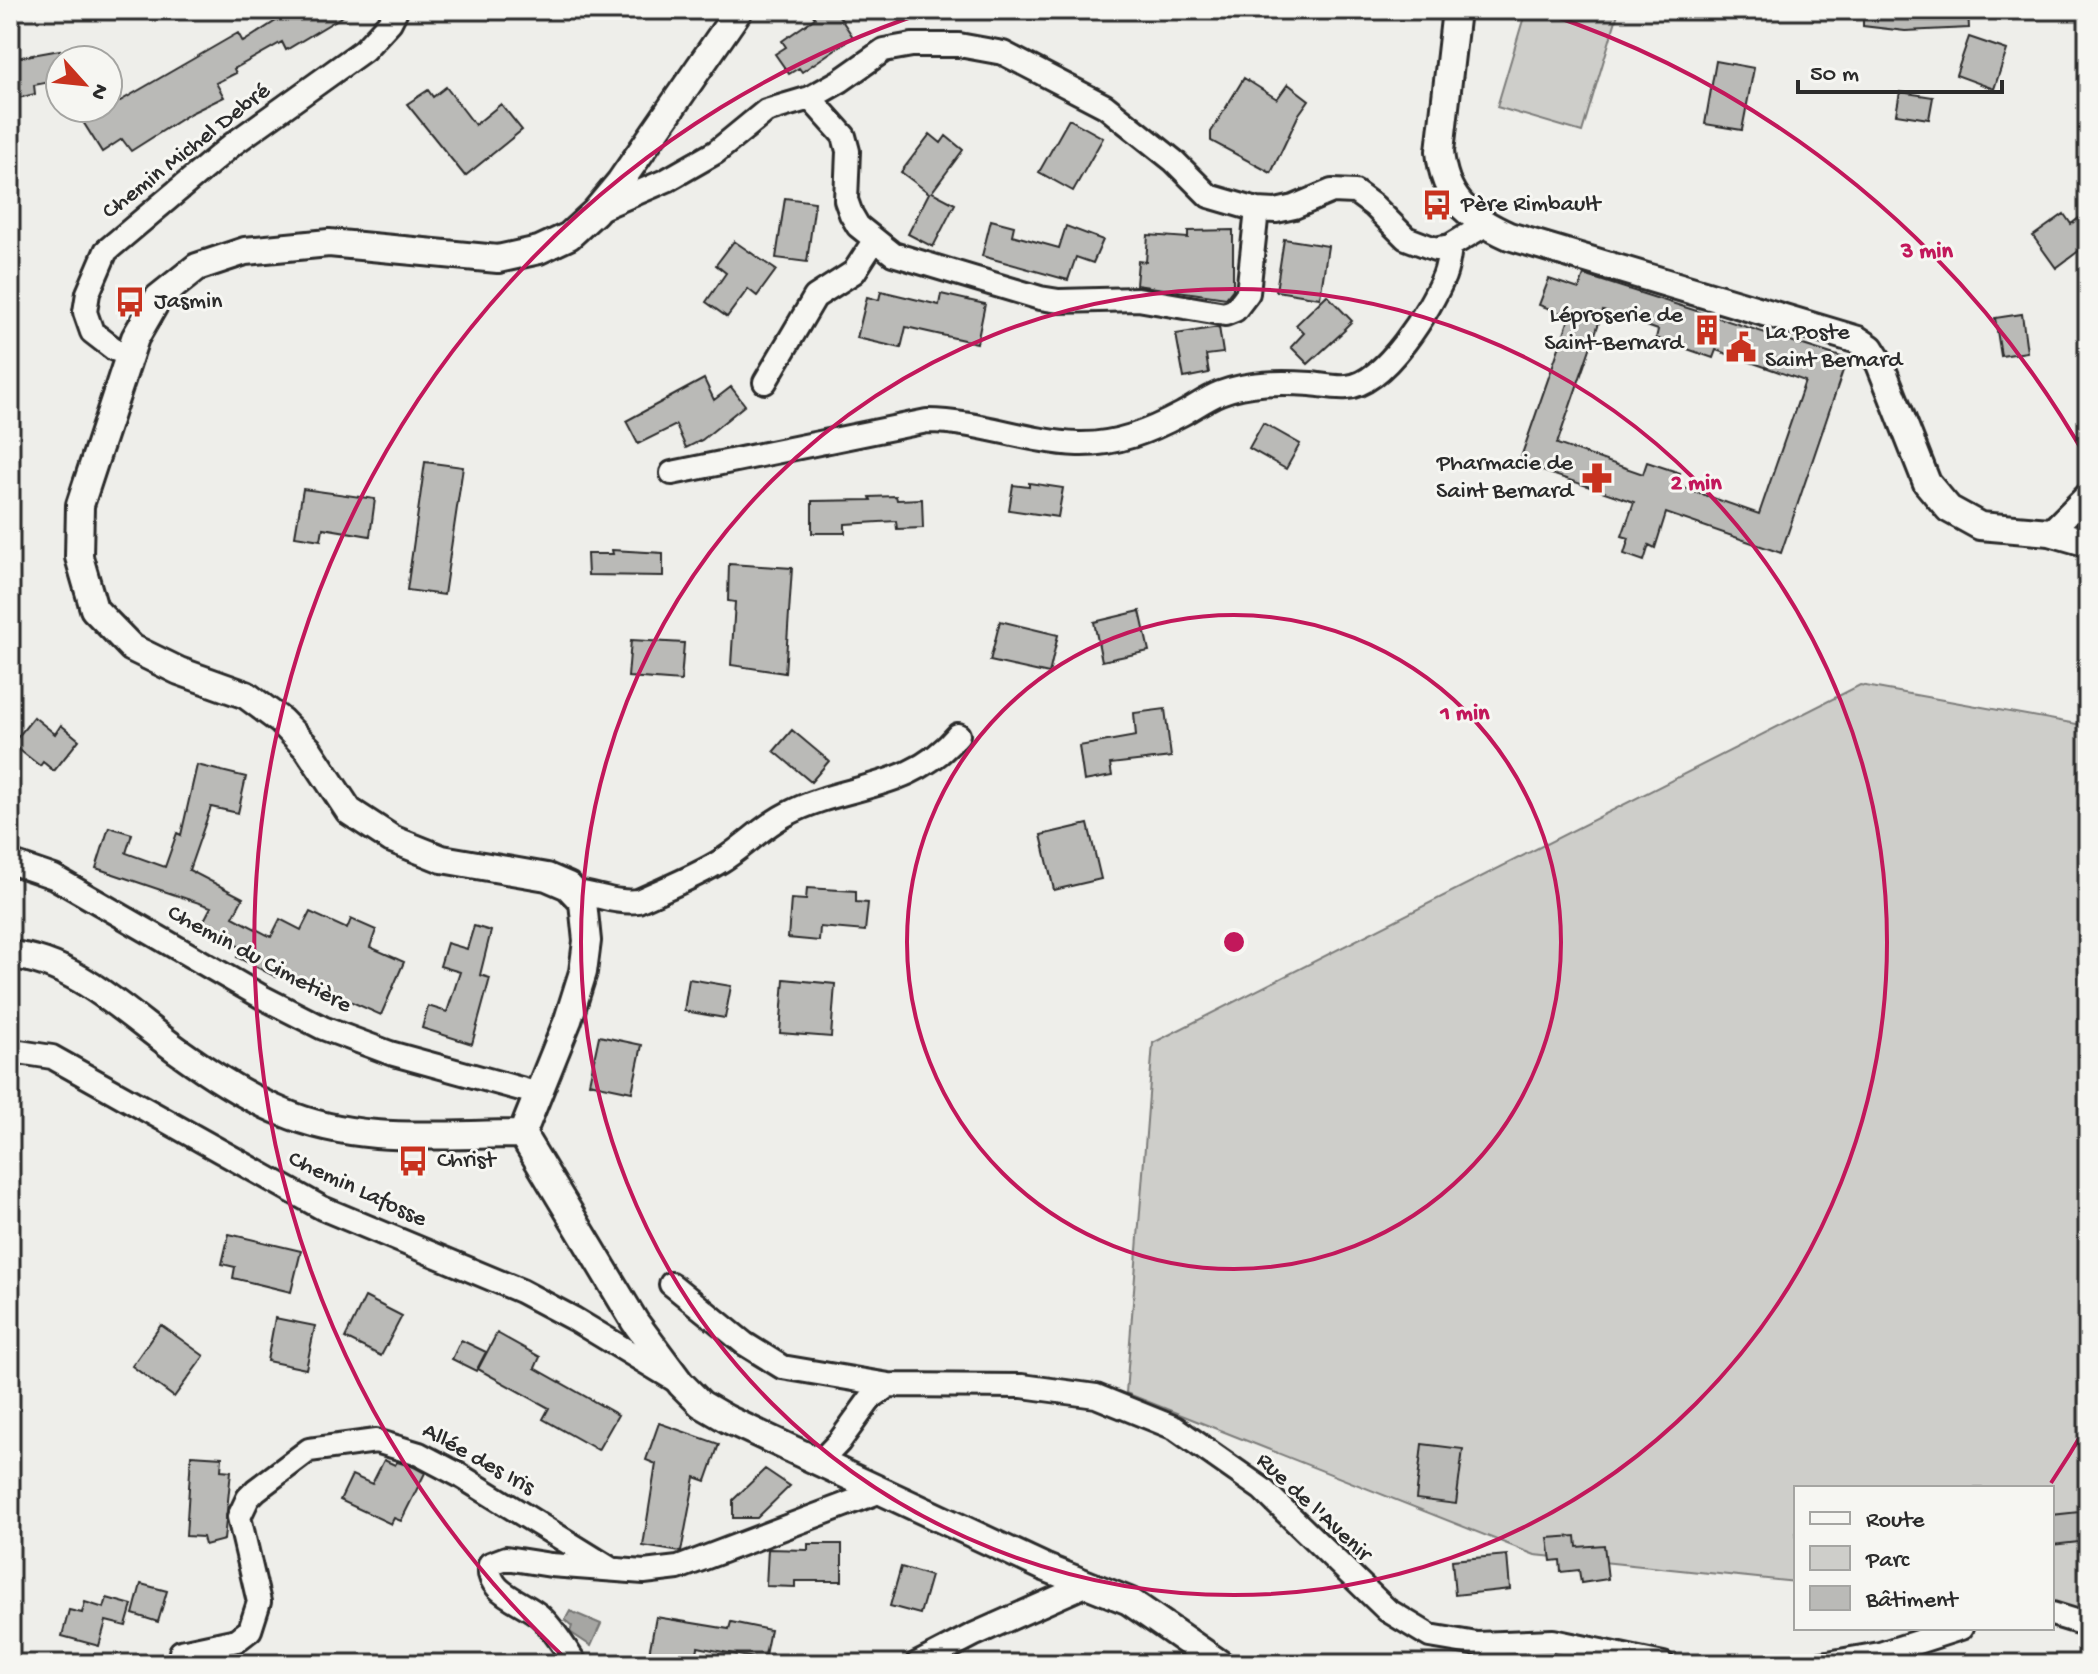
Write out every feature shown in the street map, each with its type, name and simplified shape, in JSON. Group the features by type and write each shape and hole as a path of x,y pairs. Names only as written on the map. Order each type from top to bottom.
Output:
{"street":[{"name":"Chemin Michel Debré","path":"128,355 114,349 92,332 85,312 88,293 106,251 233,144 364,50 390,22 396,10"},
{"path":"522,1134 568,1020 583,972 587,917 583,902 575,892 547,877 442,859 392,839 349,811 308,749 281,721 246,695 179,671 132,648 94,609 79,557 80,505 135,338 158,298 197,267 245,251 329,243 498,259 539,250 569,236 595,212 620,182 739,10"},
{"path":"1456,10 1440,151 1442,173 1449,191 1485,225 1509,236 1858,340 1870,348 1880,364 1927,483 1949,509 1980,526 2050,532 2088,543"},
{"path":"595,212 667,180 716,152 766,111 810,98 884,50 899,45 985,48 1003,53 1105,106 1174,161 1209,196 1257,210 1276,211 1332,191 1355,192 1406,238 1435,249 1450,246 1485,225"},
{"path":"810,98 844,136 848,151 846,200 858,226 874,241 893,254 935,269 1040,298 1059,301 1138,299 1225,314 1235,310 1248,293 1257,210"},
{"path":"765,382 815,297 854,272 874,241"},
{"path":"672,473 927,421 968,423 1079,444 1124,439 1146,432 1219,394 1251,385 1283,382 1348,387 1374,376 1406,339 1428,308 1445,273 1450,246"},
{"path":"2050,532 2088,494"},
{"path":"575,892 594,893 623,903 638,901 722,860 784,815 808,804 884,784 912,771 937,755 958,735"},
{"name":"Chemin du Cimetière","path":"10,862 54,877 262,997 323,1028 390,1053 539,1094"},
{"path":"10,955 25,956 83,981 180,1052 235,1088 282,1112 328,1128 382,1136 522,1134"},
{"name":"Chemin Lafosse","path":"10,1056 19,1052 52,1057 322,1208 521,1291 574,1319 681,1384"},
{"path":"522,1134 635,1322 681,1384 701,1404 1044,1567 1129,1601 1220,1664"},
{"name":"Rue de l'Avenir","path":"671,1284 745,1344 782,1367 889,1385 1022,1386 1096,1396 1175,1428 1262,1489 1387,1610 1430,1636 1477,1644 1553,1641 1663,1664"},
{"path":"820,1462 871,1398 889,1385"},
{"name":"Allée des Iris","path":"181,1652 237,1640 250,1630 259,1602 239,1517 248,1498 256,1490 309,1450 376,1441 419,1454 459,1475 611,1569"},
{"name":"Allée des Iris","path":"576,1664 539,1616 492,1581 490,1564 506,1558 551,1565 644,1572 678,1568 881,1491"},
{"path":"917,1664 973,1635 1088,1584"},
{"path":"2054,1615 2088,1625"},
{"path":"1822,1664 1880,1654 1955,1630"}],"green space":[{"path":"1526,10 1619,10 1582,132 1497,107"},
{"path":"1860,685 2088,726 2088,1612 2054,1608 2054,1486 1794,1486 1794,1582 1535,1555 1126,1393 1153,1043"}],"shaded area":[{"path":"570,1611 601,1624 591,1646 570,1632 572,1626 565,1620"}],"building":[{"path":"293,10 353,10 286,50 282,42 234,69 236,73 216,83 224,97 191,113 131,151 122,139 102,152 84,124 124,124 124,99 238,33 243,42"},
{"path":"809,10 835,10 853,37 802,72 799,68 789,74 775,54 786,47 782,41 815,18"},
{"path":"1863,10 1968,10 1969,28 1905,31 1863,26"},
{"path":"1969,37 2007,50 1994,89 1956,75"},
{"path":"44,53 44,83 34,85 35,94 10,100 10,59"},
{"path":"1716,61 1754,68 1742,130 1705,124"},
{"path":"1244,78 1277,99 1288,84 1309,100 1299,114 1271,173 1211,141 1211,132"},
{"path":"446,87 475,125 501,104 522,130 465,176 407,104 428,90 433,97"},
{"path":"1900,92 1933,97 1929,119 1896,114"},
{"path":"1069,119 1103,138 1073,191 1039,172"},
{"path":"930,134 941,143 946,136 963,150 932,192 955,204 933,247 908,234 929,193 901,172"},
{"path":"785,198 815,202 807,262 776,258"},
{"path":"2064,214 2071,224 2079,218 2088,230 2088,244 2056,268 2033,236"},
{"path":"991,220 1014,226 1012,235 1059,248 1066,226 1103,240 1093,263 1076,257 1068,280 982,256"},
{"path":"1233,230 1233,289 1226,298 1136,285 1138,261 1146,262 1148,235 1188,238 1188,231"},
{"path":"1284,239 1328,246 1320,298 1276,291"},
{"path":"734,241 776,270 757,296 748,289 727,317 706,302 726,273 716,265"},
{"path":"1584,275 1847,359 1781,553 1666,513 1655,548 1649,545 1644,561 1624,554 1629,538 1622,536 1634,502 1519,463 1570,316 1539,305 1549,279 1579,289","holes":["1603,311 1658,330 1656,338 1713,358 1716,350 1805,381 1759,514 1676,485 1680,473 1647,462 1643,474 1557,444"]},
{"path":"881,291 939,305 941,294 985,304 977,343 906,327 901,348 857,338 867,297 879,300"},
{"path":"1327,295 1352,321 1308,364 1291,347 1304,333 1296,325"},
{"path":"2022,314 2027,352 2001,356 1995,318"},
{"path":"1219,327 1223,353 1206,355 1209,373 1184,378 1176,334"},
{"path":"704,379 714,400 731,387 745,405 702,440 686,448 676,425 638,444 626,421"},
{"path":"1263,423 1300,444 1286,469 1249,448"},
{"path":"425,462 463,467 444,595 407,590"},
{"path":"1029,483 1063,488 1058,517 1009,510 1013,485 1029,487"},
{"path":"303,489 375,499 370,536 323,528 321,540 295,536"},
{"path":"896,496 897,500 922,499 923,528 897,529 896,521 845,524 845,533 812,533 812,501 871,500 870,497"},
{"path":"612,550 663,553 663,576 588,575 587,554 613,554"},
{"path":"729,564 792,568 785,673 731,665 735,602 728,601"},
{"path":"1140,611 1149,651 1102,661 1094,622"},
{"path":"1000,621 1058,635 1049,674 990,661"},
{"path":"631,640 684,643 681,681 628,677"},
{"path":"1165,709 1171,757 1110,764 1112,776 1084,781 1079,746 1136,736 1134,713"},
{"path":"34,717 55,734 61,725 79,740 54,771 43,762 40,766 12,744"},
{"path":"792,730 829,761 811,782 774,751"},
{"path":"197,765 246,777 238,813 211,807 189,870 243,898 233,917 271,937 280,919 301,930 310,912 347,929 351,919 376,930 370,947 404,962 381,1015 280,970 276,977 237,957 242,948 201,926 211,907 96,868 109,827 132,834 126,853 165,867 177,833 181,835"},
{"path":"1088,824 1101,879 1054,890 1041,835"},
{"path":"807,888 856,891 856,902 868,903 865,931 820,927 819,941 788,938 791,899 806,900"},
{"path":"474,926 491,931 480,975 490,978 472,1044 422,1028 428,1006 447,1012 460,972 440,966 447,943 467,949"},
{"path":"689,979 731,986 725,1018 684,1011"},
{"path":"784,979 835,984 831,1037 780,1033"},
{"path":"599,1036 642,1045 632,1092 589,1083"},
{"path":"229,1234 301,1251 291,1292 233,1278 235,1267 222,1264"},
{"path":"365,1297 402,1316 381,1356 345,1338"},
{"path":"275,1318 315,1326 306,1369 267,1361"},
{"path":"161,1325 204,1356 174,1397 132,1366"},
{"path":"497,1333 540,1357 535,1368 618,1415 598,1450 543,1419 549,1408 478,1369"},
{"path":"461,1340 486,1352 476,1371 452,1359"},
{"path":"659,1423 719,1444 706,1481 695,1477 681,1552 643,1546 656,1464 646,1460"},
{"path":"1422,1444 1463,1449 1456,1504 1416,1499"},
{"path":"191,1455 222,1457 221,1470 231,1471 224,1540 205,1545 203,1537 186,1536"},
{"path":"384,1460 425,1473 401,1521 394,1518 391,1524 340,1500 352,1475 372,1484"},
{"path":"765,1469 790,1486 757,1518 733,1518 733,1500"},
{"path":"2088,1511 2088,1541 2054,1545 2054,1515"},
{"path":"1576,1536 1577,1547 1604,1545 1608,1579 1581,1583 1579,1570 1561,1572 1560,1560 1551,1561 1548,1538"},
{"path":"808,1544 842,1544 842,1581 795,1581 795,1587 766,1586 768,1549 808,1550"},
{"path":"1507,1555 1510,1589 1455,1595 1452,1560"},
{"path":"901,1567 931,1576 920,1614 890,1606"},
{"path":"141,1584 167,1591 158,1622 133,1614"},
{"path":"107,1598 132,1605 126,1626 106,1621 99,1646 62,1636 69,1610 82,1613 85,1602 104,1608"},
{"path":"656,1617 729,1629 731,1622 770,1630 764,1660 698,1647 695,1664 647,1664"}],"place":[{"name":"Père Rimbault","path":"1437,205"},
{"name":"Jasmin","path":"130,302"},
{"name":"Léproserie de Saint-Bernard","path":"1707,330"},
{"name":"La Poste Saint Bernard","path":"1741,347"},
{"name":"Pharmacie de Saint Bernard","path":"1597,478"},
{"name":"Christ","path":"413,1161"}]}
